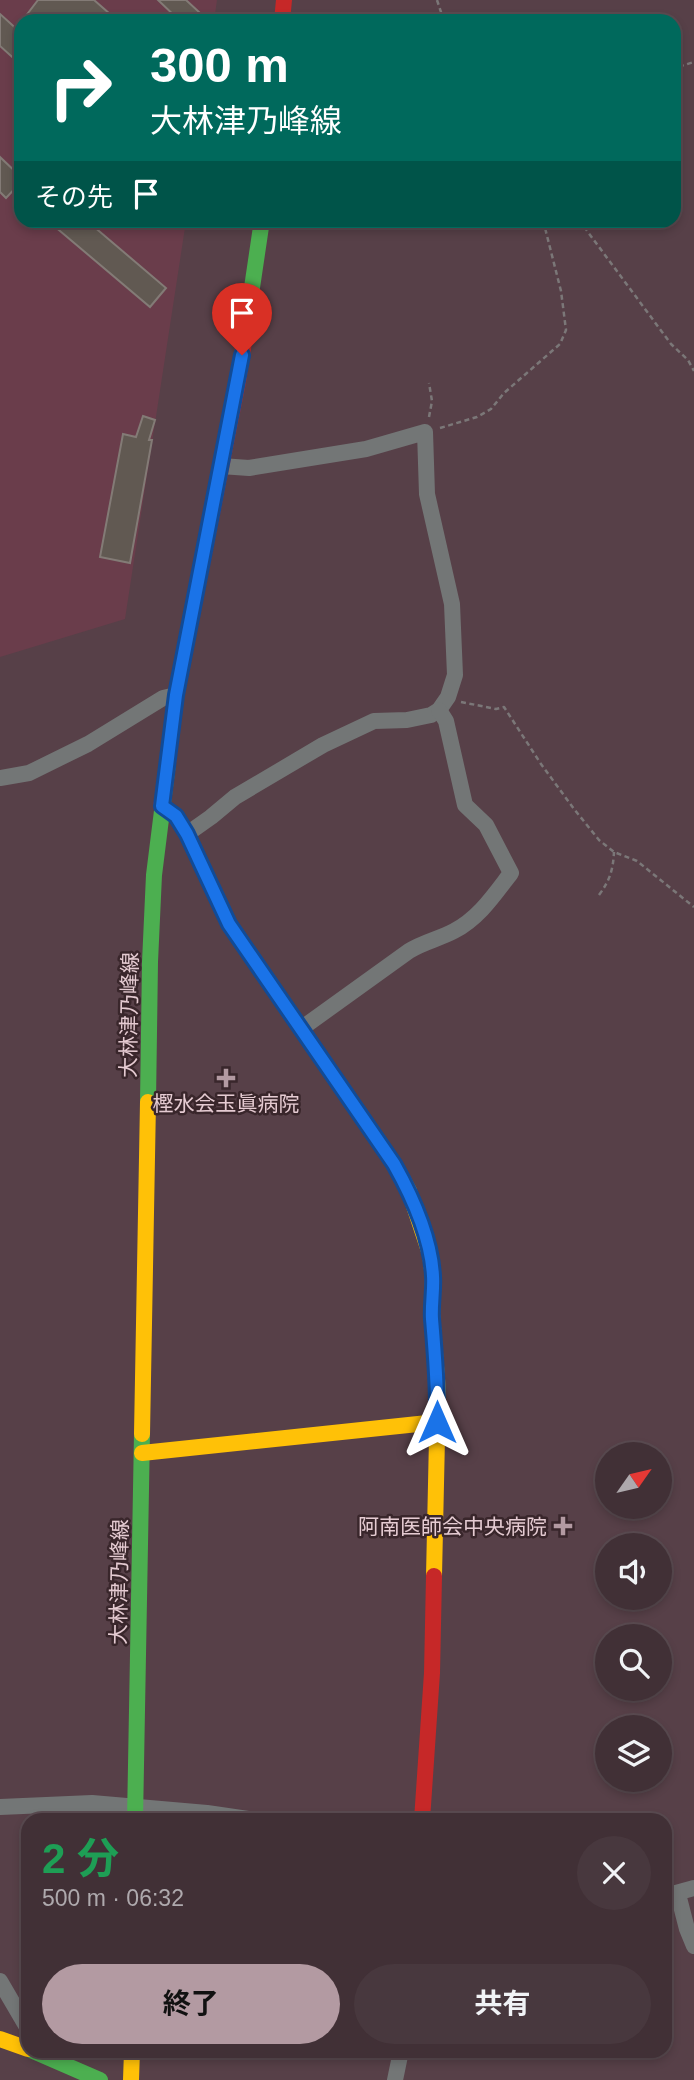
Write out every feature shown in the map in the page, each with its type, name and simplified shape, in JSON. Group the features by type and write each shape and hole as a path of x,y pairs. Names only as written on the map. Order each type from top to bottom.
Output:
{"main road":[{"name":"大林津乃峰線","path":"136,1813 150,962 154,874 176,695 238,382 261,228"},
{"path":"162,806 176,816 187,834 229,924 394,1164 409,1191 430,1254 438,1392 432,1673 422,1813"},
{"path":"142,1452 437,1422"},
{"path":"0,2039 21,2046"},
{"path":"49,2058 100,2080"},
{"path":"131,2058 131,2080"}],"street":[{"path":"187,834 235,797 323,745 374,722 431,715 439,710 448,696 455,675 452,604 427,494 425,432 366,449 249,468 221,466"},
{"path":"0,778 29,773 88,744 163,698 176,695"},
{"path":"302,1028 419,944 453,932 470,920 482,910 511,873 486,825 465,805 446,721 439,710"},
{"path":"0,1807 92,1803 132,1813"},
{"path":"672,1895 694,1888"},
{"path":"672,1897 694,1945"},
{"path":"0,1981 21,2017"},
{"path":"395,2080 400,2058"}],"path":[{"path":"692,62 693,56"},
{"path":"429,383 432,401 425,432 477,416 491,408 503,393 560,344 566,330 561,291 545,228"},
{"path":"585,228 671,344 688,360 694,370"},
{"path":"448,696 480,707 504,707 541,764 600,840 614,852 637,861 694,907"},
{"path":"599,895 609,881 614,852"}],"shaded area":[{"path":"0,0 217,0 215,14 14,14 14,228 185,228 125,619 0,657"}],"building":[{"path":"38,0 94,0 110,14 27,14"},
{"path":"158,0 186,0 199,12 197,14 173,14"},
{"path":"0,14 14,27 14,59 0,46"},
{"path":"0,157 14,170 14,189 6,198 0,192"},
{"path":"56,228 95,228 166,288 150,307"},
{"path":"143,416 155,420 149,440 152,440 130,563 100,557 123,434 136,437"}],"traffic: fast":[{"path":"245,335 261,228"},
{"path":"148,1102 154,875 168,763"},
{"path":"135,1813 142,1434"},
{"path":"49,2058 100,2080"}],"traffic: slow":[{"path":"329,1070 394,1164 409,1191 430,1254 438,1392 434,1576"},
{"path":"142,1434 148,1102"},
{"path":"142,1453 437,1422"},
{"path":"0,2039 21,2046"},
{"path":"131,2080 132,2058"}],"traffic: jam":[{"path":"283,14 284,0"},
{"path":"168,763 176,695 245,335"},
{"path":"161,805 176,816 229,924 329,1070"},
{"path":"422,1813 432,1673 434,1576"}],"place":[{"name":"樫水会玉眞病院","path":"226,1078"},
{"name":"阿南医師会中央病院","path":"563,1526"}],"route":[{"path":"242,355 176,695 162,806 176,816 187,834 229,924 394,1164 409,1191 430,1254 433,1277 437,1422"}]}
